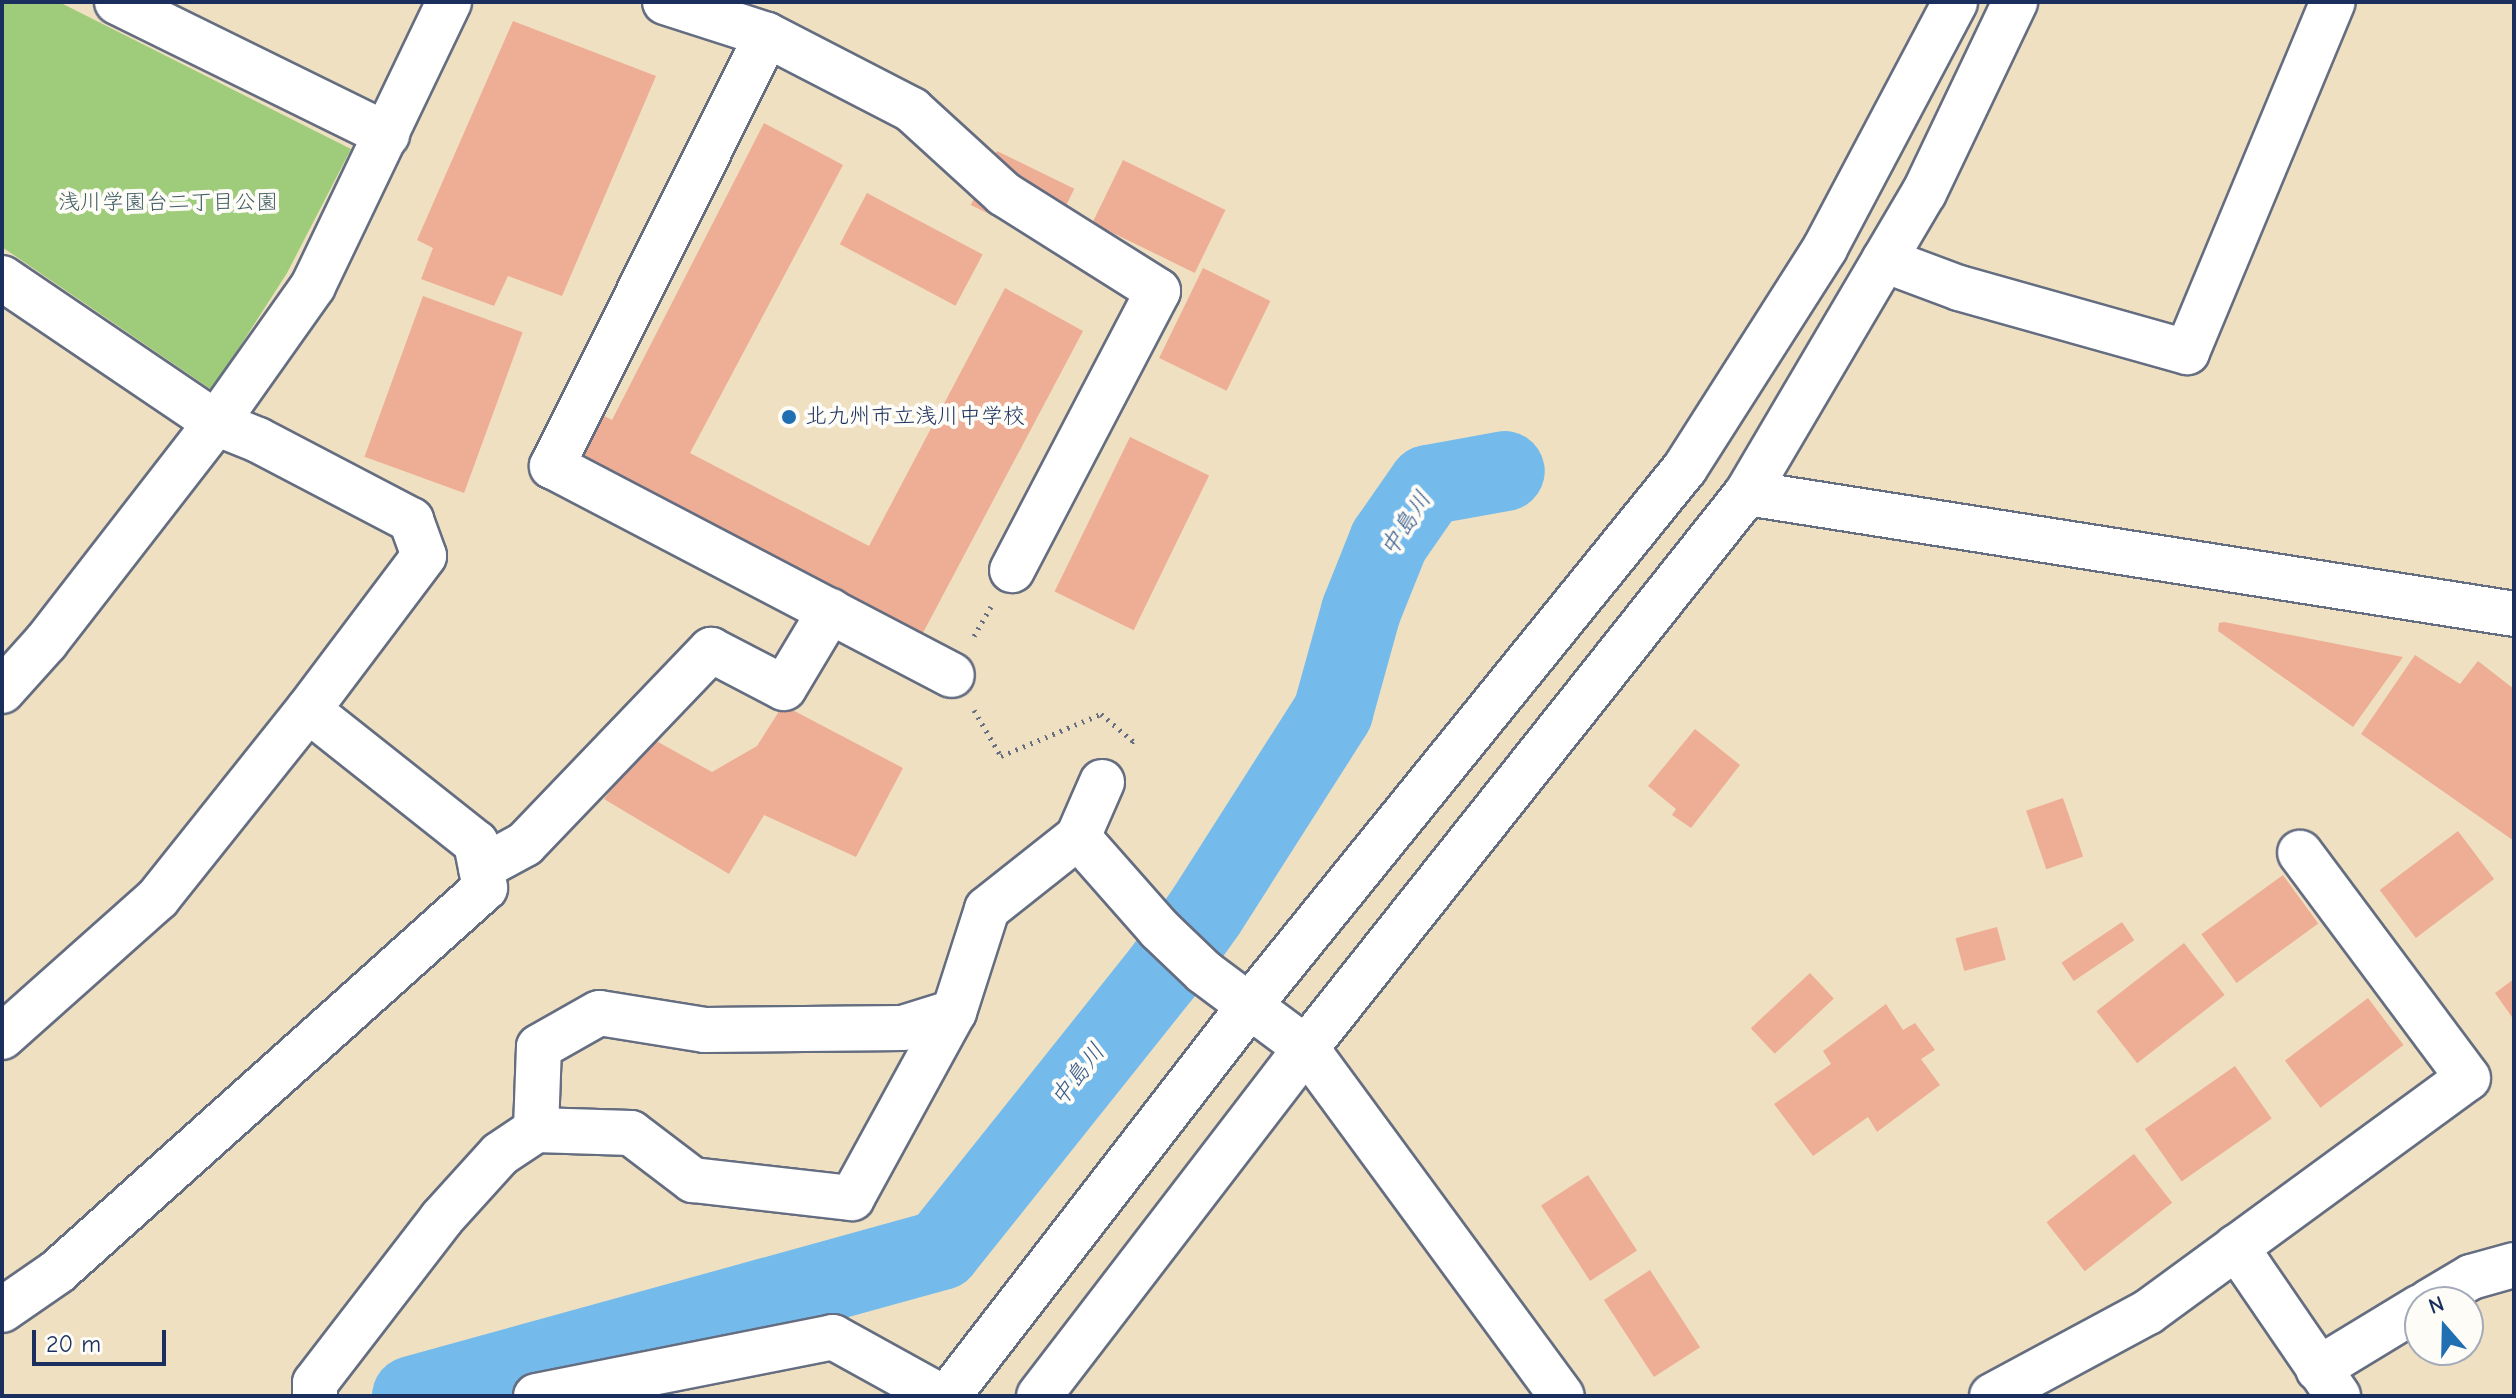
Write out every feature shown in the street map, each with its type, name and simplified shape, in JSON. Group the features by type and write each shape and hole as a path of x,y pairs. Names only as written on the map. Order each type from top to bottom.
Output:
{"street":[{"path":"117,2 181,15 387,135"},
{"path":"2,691 46,642 216,423 313,286 449,2"},
{"path":"665,2 767,35 912,110 1004,194 1158,291 1012,570"},
{"path":"948,1396 1250,1005 1685,468 1825,248 1955,2"},
{"path":"1039,1396 1306,1048 1747,493 1924,193 2015,2"},
{"path":"1884,260 1959,288 2187,352 2333,2"},
{"path":"767,35 552,466 952,675"},
{"path":"2,1037 158,898 308,710 424,556 411,520 258,440 216,423 9,296"},
{"path":"1747,493 2514,614"},
{"path":"481,868 525,844 711,650 784,688 830,611"},
{"path":"2,1310 57,1272 485,888 476,843 308,710"},
{"path":"315,1396 315,1383 442,1218 500,1154 536,1130 631,1133 693,1180 852,1198 954,1012 987,909 1078,837 1102,782"},
{"path":"1078,837 1159,929 1204,972 1306,1048 1562,1396"},
{"path":"1992,1396 2148,1312 2468,1078 2300,853"},
{"path":"536,1130 539,1047 599,1013 720,1030 903,1028 954,1012"},
{"path":"2236,1247 2328,1382 2404,1320"},
{"path":"2456,1286 2471,1277 2514,1265"},
{"path":"536,1396 833,1337 940,1396"}],"path":[{"path":"1012,570 952,675 1001,756 1101,714 1133,741 1102,782"}],"green space":[{"name":"浅川学園台二丁目公園","path":"2,2 59,2 351,149 287,273 212,390 2,247"}],"building":[{"path":"513,21 656,76 562,296 508,276 494,306 421,279 433,248 417,240"},
{"path":"764,123 843,165 690,453 869,546 1005,288 1083,331 907,663 554,479 595,411 612,420"},
{"path":"997,151 1074,189 1048,243 971,205"},
{"path":"1123,160 1225,210 1195,273 1092,223"},
{"path":"867,193 983,255 955,306 840,244"},
{"path":"1203,268 1270,301 1227,391 1159,358"},
{"path":"423,296 523,332 464,493 365,457"},
{"path":"1130,437 1209,476 1134,630 1055,592"},
{"path":"2219,623 2403,657 2353,727 2218,631"},
{"path":"2415,655 2460,684 2478,661 2514,689 2514,841 2361,734"},
{"path":"783,705 903,768 856,857 764,815 729,874 604,799 651,738 712,772 757,746"},
{"path":"1695,729 1740,765 1691,828 1672,815 1676,809 1648,786"},
{"path":"2063,798 2083,857 2046,869 2026,811"},
{"path":"2458,831 2494,879 2416,938 2380,890"},
{"path":"2283,875 2318,924 2237,983 2201,934"},
{"path":"2122,922 2134,940 2074,981 2061,963"},
{"path":"1997,927 2006,960 1964,971 1955,938"},
{"path":"2184,943 2225,995 2137,1063 2097,1011"},
{"path":"1810,973 1834,999 1775,1054 1751,1028"},
{"path":"2514,979 2514,1020 2495,993"},
{"path":"2368,998 2404,1045 2320,1108 2285,1061"},
{"path":"1886,1004 1903,1030 1915,1023 1935,1050 1921,1059 1940,1085 1877,1132 1868,1117 1813,1156 1774,1104 1831,1064 1823,1051"},
{"path":"2235,1066 2272,1118 2182,1182 2145,1129"},
{"path":"2134,1154 2172,1203 2085,1271 2047,1222"},
{"path":"1588,1175 1637,1250 1590,1281 1541,1205"},
{"path":"1650,1270 1700,1347 1654,1377 1604,1300"}],"waterway":[{"name":"中島川","path":"412,1396 941,1250 1163,972 1207,910 1333,712 1361,611 1389,541 1428,485 1505,471"}],"place":[{"name":"北九州市立浅川中学校","path":"789,417"}]}
